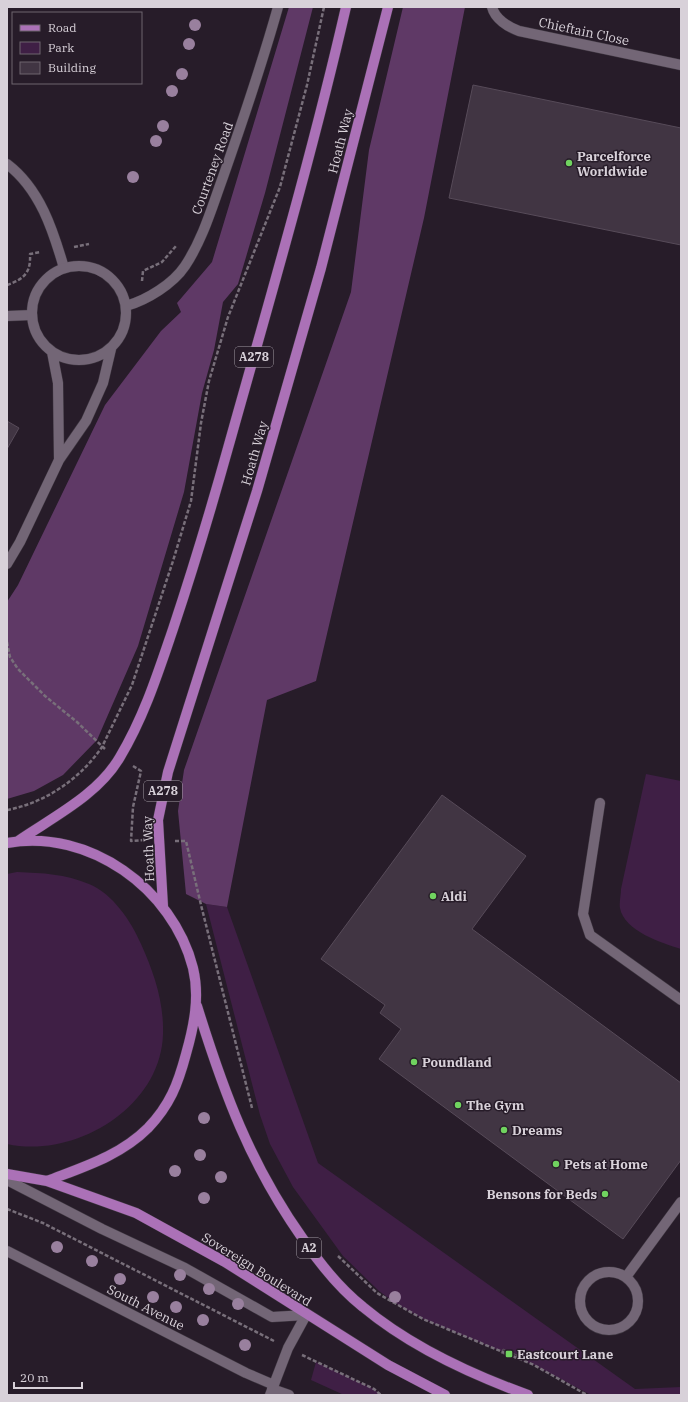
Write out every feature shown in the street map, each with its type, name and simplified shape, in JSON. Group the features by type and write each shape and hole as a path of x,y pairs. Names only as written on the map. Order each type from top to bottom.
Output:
{"main road":[{"name":"Hoath Way","path":"18,841 72,805 94,788 120,758 148,703 189,580 219,480 281,261 346,7"},
{"name":"Hoath Way","path":"163,906 158,820 160,801 174,750 257,491 321,268 388,7"},
{"path":"7,843 18,841 59,843 98,855 138,881 163,906 181,936 193,968 197,1006 180,1076 170,1102 147,1128 109,1157 47,1181"},
{"name":"A2","path":"197,1006 218,1072 240,1131 267,1184 287,1218 323,1268 363,1307 412,1342 452,1364 528,1395"},
{"name":"Sovereign Boulevard","path":"7,1174 47,1181 136,1213 225,1262 306,1315 388,1365 445,1395"}],"street":[{"name":"Courteney Road","path":"126,306 142,302 170,282 185,267 200,239 256,83 278,7"},
{"name":"Chieftain Close","path":"492,7 494,13 502,21 519,31 681,65"},
{"path":"7,164 14,170 38,200 52,226 64,268"},
{"path":"79,266 94,268 107,275 118,286 126,306 126,326 120,338 111,349 98,357 82,361 66,359 52,352 42,342 34,329 32,314 34,300 40,286 51,276 64,268 79,266"},
{"path":"7,316 32,314"},
{"path":"7,564 20,542 59,460 86,421 103,383 111,349"},
{"path":"52,352 58,383 59,460"},
{"path":"600,803 583,914 590,935 681,1000"},
{"path":"7,1180 102,1229 186,1268 272,1317 306,1315"},
{"path":"626,1277 681,1202"},
{"name":"South Avenue","path":"7,1251 246,1373 272,1390 289,1395"},
{"path":"604,1272 616,1272 626,1277 633,1284 637,1292 638,1302 633,1316 624,1326 614,1329 605,1330 596,1327 588,1321 582,1313 580,1293 585,1282 604,1272"},
{"path":"272,1390 288,1348 306,1315"}],"path":[{"path":"7,810 36,802 60,789 75,778 96,756 102,747 132,685 173,561 191,500 201,424 210,381 228,317 280,187 307,85 324,7"},
{"path":"142,302 142,271 162,262 181,241"},
{"path":"7,642 10,657 18,669 46,696 97,740 102,747"},
{"path":"130,764 141,770 133,807 131,841"},
{"path":"186,841 253,1109"},
{"path":"7,1209 43,1224 274,1340"},
{"path":"336,1253 377,1293 423,1319 534,1365 587,1395"},
{"path":"304,1356 374,1388 381,1395"}],"green space":[{"path":"646,774 681,781 681,949 645,935 636,929 623,916 620,908 621,889"},
{"path":"17,872 71,878 89,884 106,894 113,901 132,926 146,955 160,999 163,1022 163,1034 158,1061 147,1085 130,1105 109,1122 85,1135 59,1144 33,1147 7,1144 7,874"},
{"path":"206,904 227,907 318,1163 635,1389 681,1387 681,1395 591,1395 534,1365 423,1319 398,1305 379,1291 343,1256 293,1187 270,1144 260,1115"},
{"path":"316,1362 374,1389 381,1395 344,1395 311,1380"}],"shaded area":[{"path":"289,7 313,7 265,193 238,284 223,302 214,350 202,393 184,492 138,646 97,740 63,775 34,791 7,799 7,602 18,585 105,405 161,331 181,312 177,303 212,262"},
{"path":"403,7 465,7 424,218 316,681 267,700 227,907 206,904 186,894 178,811 184,770 351,292 369,150"}],"building":[{"name":"Parcelforce Worldwide","path":"473,85 681,128 681,245 449,198"},
{"path":"7,421 19,428 7,449"},
{"path":"442,795 526,856 472,929 681,1083 681,1160 623,1239 379,1059 401,1029 380,1013 385,1005 321,959"},
{"name":"Eastcourt Lane","path":"503,1349 517,1355 515,1358 501,1353"}],"place":[{"name":"Parcelforce Worldwide","path":"569,163"},
{"name":"Aldi","path":"433,896"},
{"name":"Poundland","path":"414,1062"},
{"name":"The Gym","path":"458,1105"},
{"name":"Dreams","path":"504,1130"},
{"name":"Pets at Home","path":"556,1164"},
{"name":"Bensons for Beds","path":"605,1194"},
{"name":"Eastcourt Lane","path":"509,1354"}]}
